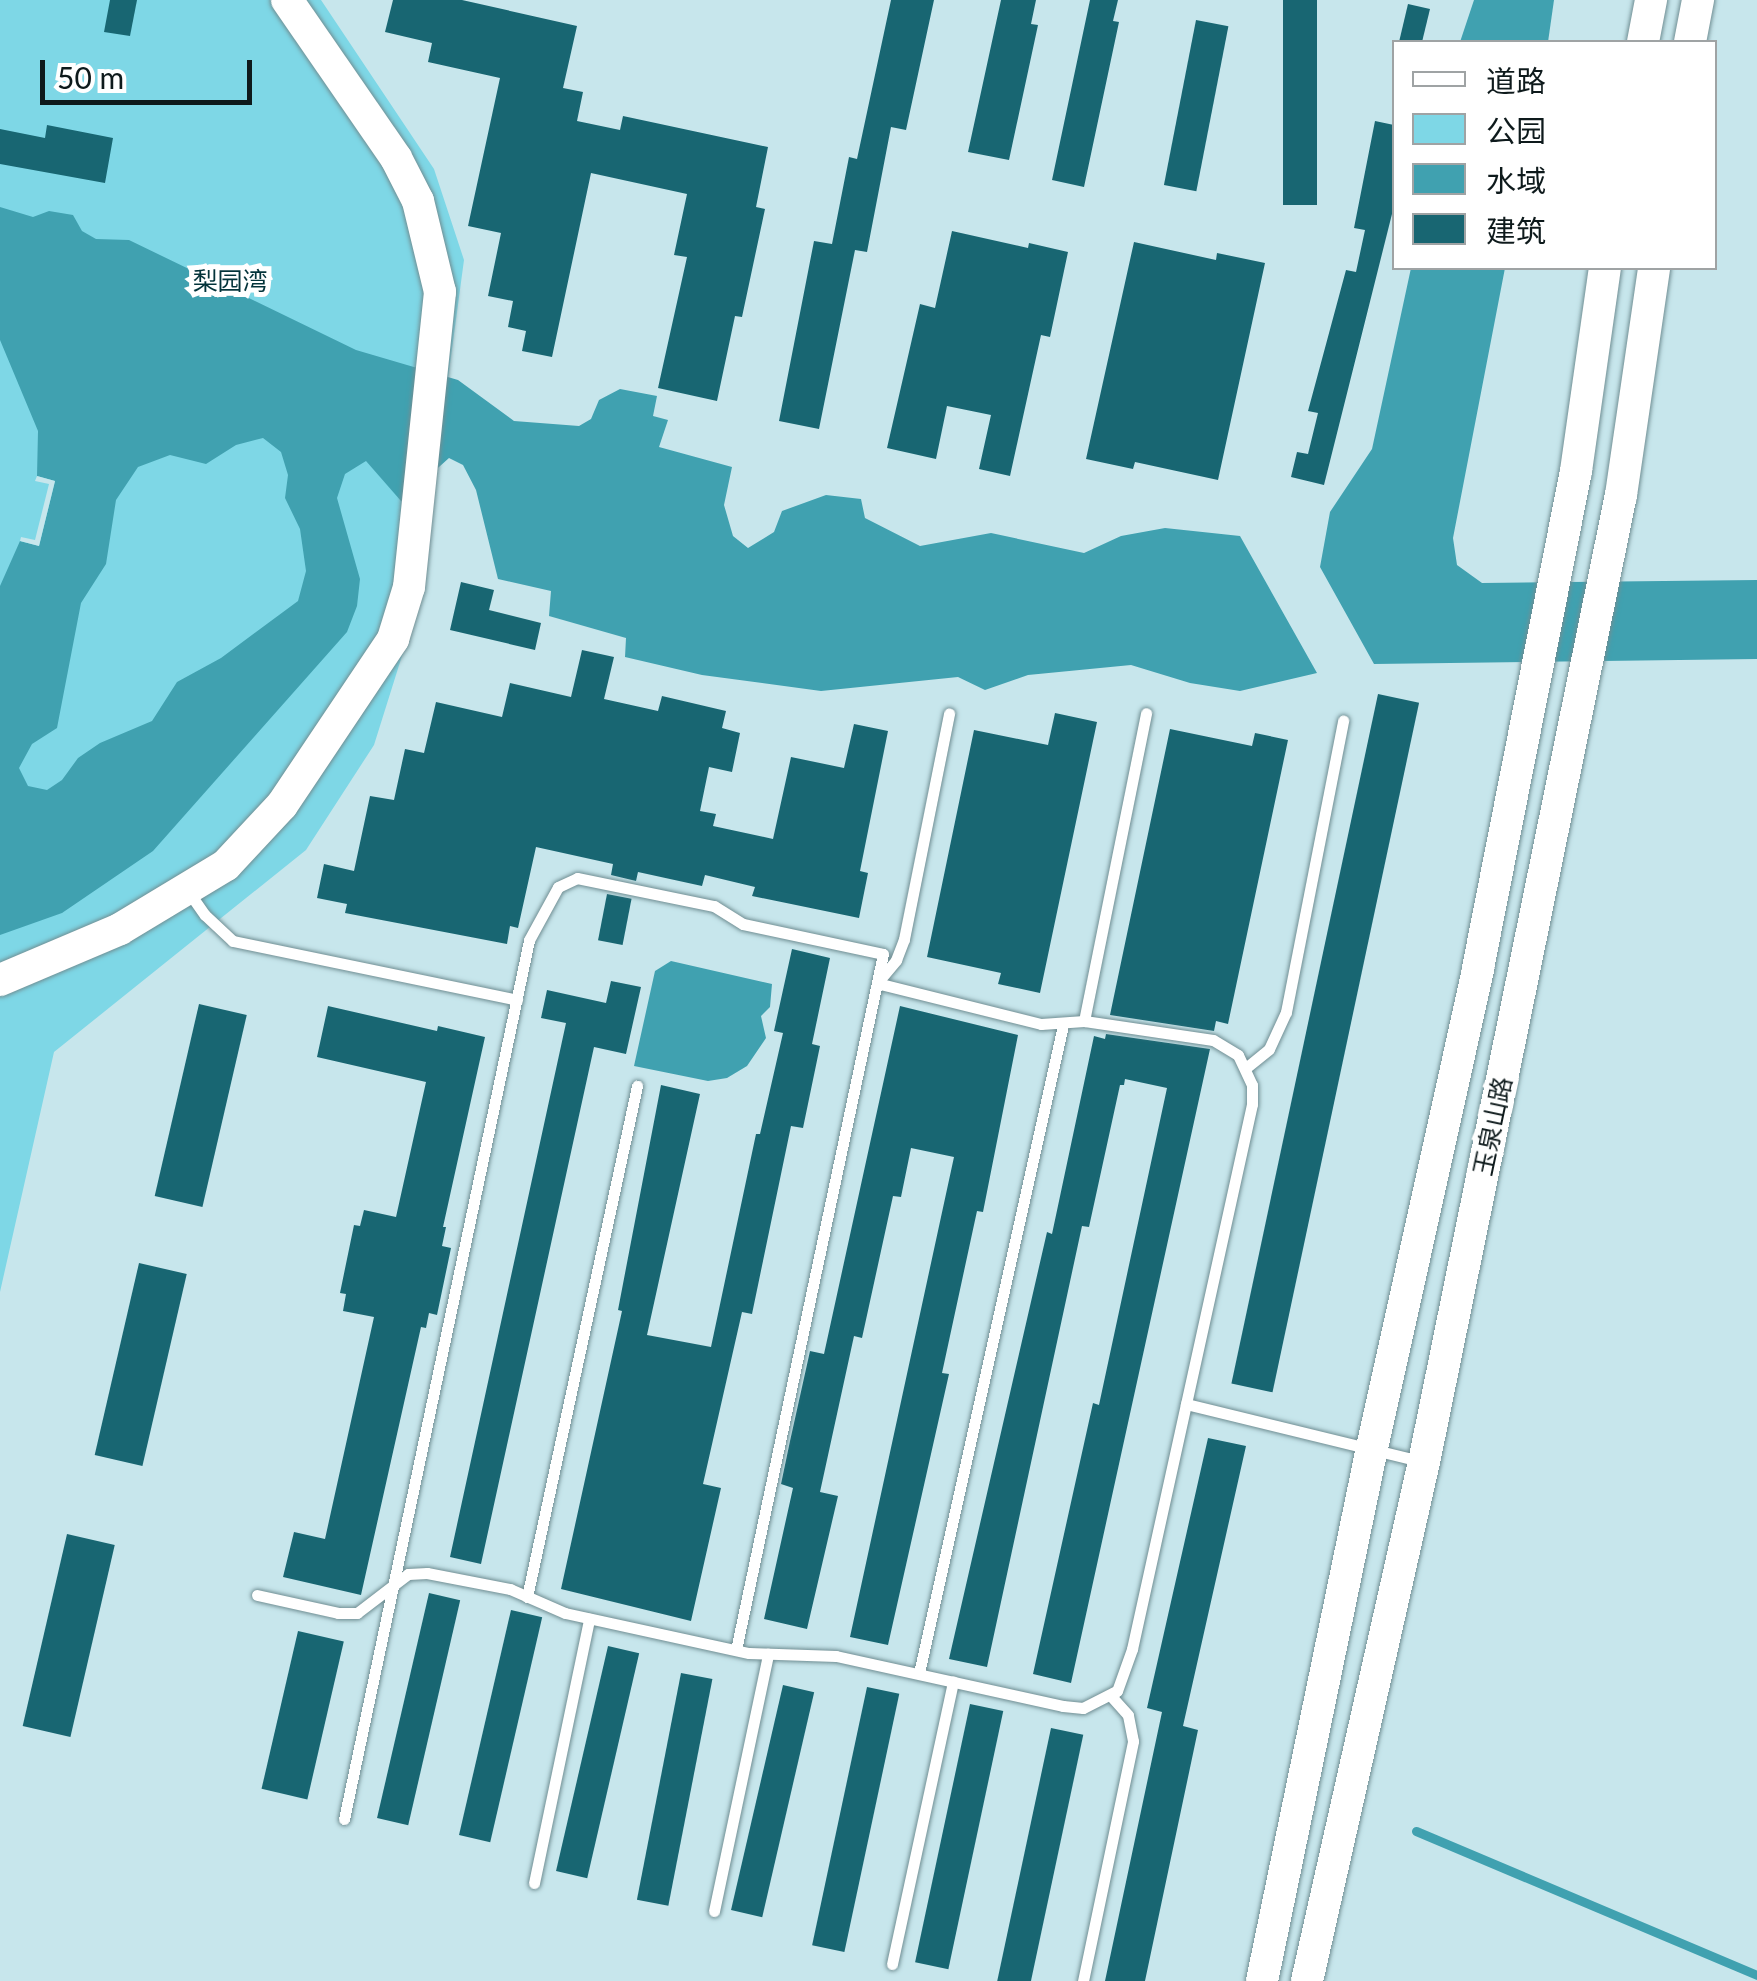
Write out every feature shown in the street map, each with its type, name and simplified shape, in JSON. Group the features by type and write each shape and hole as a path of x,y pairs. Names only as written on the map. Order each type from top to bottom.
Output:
{"street":[{"path":"0,980 120,929 226,865 282,805 394,640 408,586 440,292 418,202 396,158 287,0"},
{"path":"1643,40 1651,0"},
{"path":"1690,40 1698,0"},
{"name":"玉泉山路","path":"1262,1981 1372,1448 1478,968 1565,528 1605,270"},
{"name":"玉泉山路","path":"1307,1981 1424,1462 1621,495 1654,270"}],"lane":[{"path":"877,984 896,960 904,939 949,713"},
{"path":"1084,1021 1146,713"},
{"path":"1247,1067 1270,1049 1286,1012 1342,720"},
{"path":"344,1819 517,1000 537,921 558,887 576,878 714,906 743,924 883,954 736,1650"},
{"path":"188,891 205,915 233,940 517,1000"},
{"path":"257,1595 338,1614 357,1613 393,1582 408,1574 427,1573 510,1590 589,1619 736,1650 836,1656 1073,1707 1083,1708 1117,1690 1129,1660 1252,1104 1247,1067 1227,1045 1213,1040 1084,1021 1040,1024 877,984"},
{"path":"920,1673 1064,1025"},
{"path":"527,1598 637,1086"},
{"path":"1186,1404 1424,1462"},
{"path":"534,1883 589,1619"},
{"path":"714,1911 768,1654"},
{"path":"892,1964 953,1682"},
{"path":"1083,1981 1133,1741 1128,1716 1110,1695"}],"green space":[{"name":"梨园湾","path":"0,0 321,0 434,169 464,260 417,608 374,745 306,850 54,1052 0,1292"}],"water":[{"path":"1474,0 1554,0 1548,40 1461,40"},
{"path":"0,207 33,217 49,211 73,215 82,231 96,239 129,240 356,350 458,380 514,421 579,426 591,419 599,400 620,389 657,396 653,416 668,420 659,447 732,467 724,505 733,536 748,548 774,532 782,511 826,495 861,499 865,518 920,546 991,533 1084,553 1121,536 1165,528 1240,536 1317,673 1240,691 1190,683 1131,665 1028,675 985,690 958,677 821,691 702,675 625,657 626,638 549,616 551,591 498,579 476,490 463,465 449,458 401,501 366,461 345,474 337,498 360,579 357,606 347,632 153,851 62,913 0,935 0,586 20,541 39,546 55,481 37,476 38,431 0,340","holes":["263,438 281,452 288,475 285,498 300,529 306,571 298,601 221,658 177,682 152,721 100,743 78,758 62,780 47,790 28,786 19,768 32,744 57,728 81,603 106,564 116,500 138,467 170,455 206,464 236,445"]},
{"path":"1411,270 1505,270 1453,538 1457,565 1482,583 1757,580 1757,659 1374,664 1320,567 1330,512 1372,449"},
{"path":"671,961 772,984 770,1007 761,1016 766,1038 747,1066 727,1078 708,1081 634,1066 655,971"}],"pier":[{"path":"37,476 55,481 39,546 20,541 21,537 35,540 49,484 35,481"}],"building":[{"path":"110,0 137,0 130,36 104,32"},
{"path":"393,0 462,0 577,26 563,88 583,92 577,121 620,130 623,116 768,147 756,207 765,209 742,317 735,316 717,401 658,388 687,257 674,255 687,194 591,173 552,357 522,351 526,331 508,327 513,301 488,296 501,233 468,226 500,78 428,62 432,43 385,32"},
{"path":"891,0 934,0 906,130 891,127 867,252 855,250 819,429 779,421 814,241 832,244 849,157 857,159"},
{"path":"1001,0 1036,0 1031,24 1038,25 1009,160 968,152"},
{"path":"1090,0 1118,0 1113,21 1119,22 1084,187 1052,180"},
{"path":"1283,0 1317,0 1317,205 1283,205"},
{"path":"1408,4 1430,9 1422,40 1399,40"},
{"path":"1196,20 1228,26 1196,191 1164,185"},
{"path":"1375,121 1392,125 1392,214 1324,485 1291,477 1297,452 1308,454 1318,413 1308,411 1346,270 1356,272 1365,230 1354,228"},
{"path":"47,125 113,138 105,183 0,164 0,129 45,138"},
{"path":"952,231 1028,248 1029,243 1068,252 1050,337 1041,335 1010,476 979,469 991,415 947,406 936,459 887,448 920,304 935,308"},
{"path":"1134,242 1216,260 1217,253 1265,263 1218,480 1135,462 1133,469 1086,459"},
{"path":"461,582 494,590 489,610 541,623 535,650 450,630"},
{"path":"582,650 614,657 604,699 658,711 662,696 726,711 722,728 740,733 732,772 709,767 700,811 716,814 713,826 773,839 791,757 844,768 854,724 888,731 860,871 868,873 859,918 752,896 755,887 705,875 702,886 638,872 636,881 611,875 613,864 536,847 518,928 510,926 507,944 345,913 347,904 317,898 324,864 354,871 370,796 394,800 405,749 424,753 436,702 502,717 510,683 571,697"},
{"path":"1378,694 1419,703 1273,1392 1231,1384"},
{"path":"1055,713 1097,722 1040,993 998,984 1001,973 927,957 974,730 1048,745"},
{"path":"1170,729 1252,746 1255,733 1288,740 1228,1024 1216,1021 1214,1031 1110,1015"},
{"path":"607,894 632,899 623,945 598,940"},
{"path":"792,949 830,958 812,1044 820,1046 803,1128 791,1126 752,1314 742,1312 703,1484 721,1488 691,1621 561,1589 622,1311 618,1310 661,1085 700,1094 647,1335 711,1347 756,1134 760,1134 783,1033 774,1031"},
{"path":"611,981 641,987 626,1054 594,1047 481,1564 450,1557 566,1023 541,1018 547,990 606,1003"},
{"path":"199,1004 247,1015 202,1207 155,1196"},
{"path":"328,1006 437,1031 438,1026 485,1037 443,1227 442,1246 451,1248 437,1315 429,1313 426,1328 421,1327 361,1595 283,1577 294,1532 325,1539 374,1317 343,1311 346,1294 340,1293 354,1225 360,1226 364,1210 396,1217 426,1082 317,1057"},
{"path":"900,1006 1018,1035 983,1212 977,1211 942,1373 949,1374 888,1645 850,1637 954,1157 911,1148 901,1197 893,1196 862,1338 854,1336 820,1492 838,1496 807,1629 764,1619 793,1488 781,1484 790,1441 810,1351 824,1354"},
{"path":"1106,1034 1210,1049 1071,1683 1033,1674 1093,1403 1099,1405 1167,1088 1125,1079 1124,1085 1120,1085 1089,1227 1082,1226 987,1667 949,1659 1047,1232 1052,1234 1094,1036 1105,1039"},
{"path":"139,1263 187,1274 142,1466 95,1455"},
{"path":"1208,1438 1246,1446 1183,1726 1198,1730 1145,1981 1105,1981 1162,1712 1147,1708"},
{"path":"67,1534 115,1545 70,1737 23,1726"},
{"path":"429,1593 460,1600 408,1825 377,1818"},
{"path":"511,1610 542,1617 490,1842 459,1835"},
{"path":"298,1631 344,1642 307,1799 262,1789"},
{"path":"608,1646 639,1653 587,1878 556,1871"},
{"path":"681,1673 712,1679 668,1906 637,1900"},
{"path":"783,1685 814,1692 762,1917 731,1910"},
{"path":"867,1687 899,1694 844,1952 812,1945"},
{"path":"970,1704 1003,1711 948,1969 915,1962"},
{"path":"1051,1728 1083,1735 1031,1981 997,1981"}],"waterway":[{"path":"1416,1831 1757,1975"}]}
